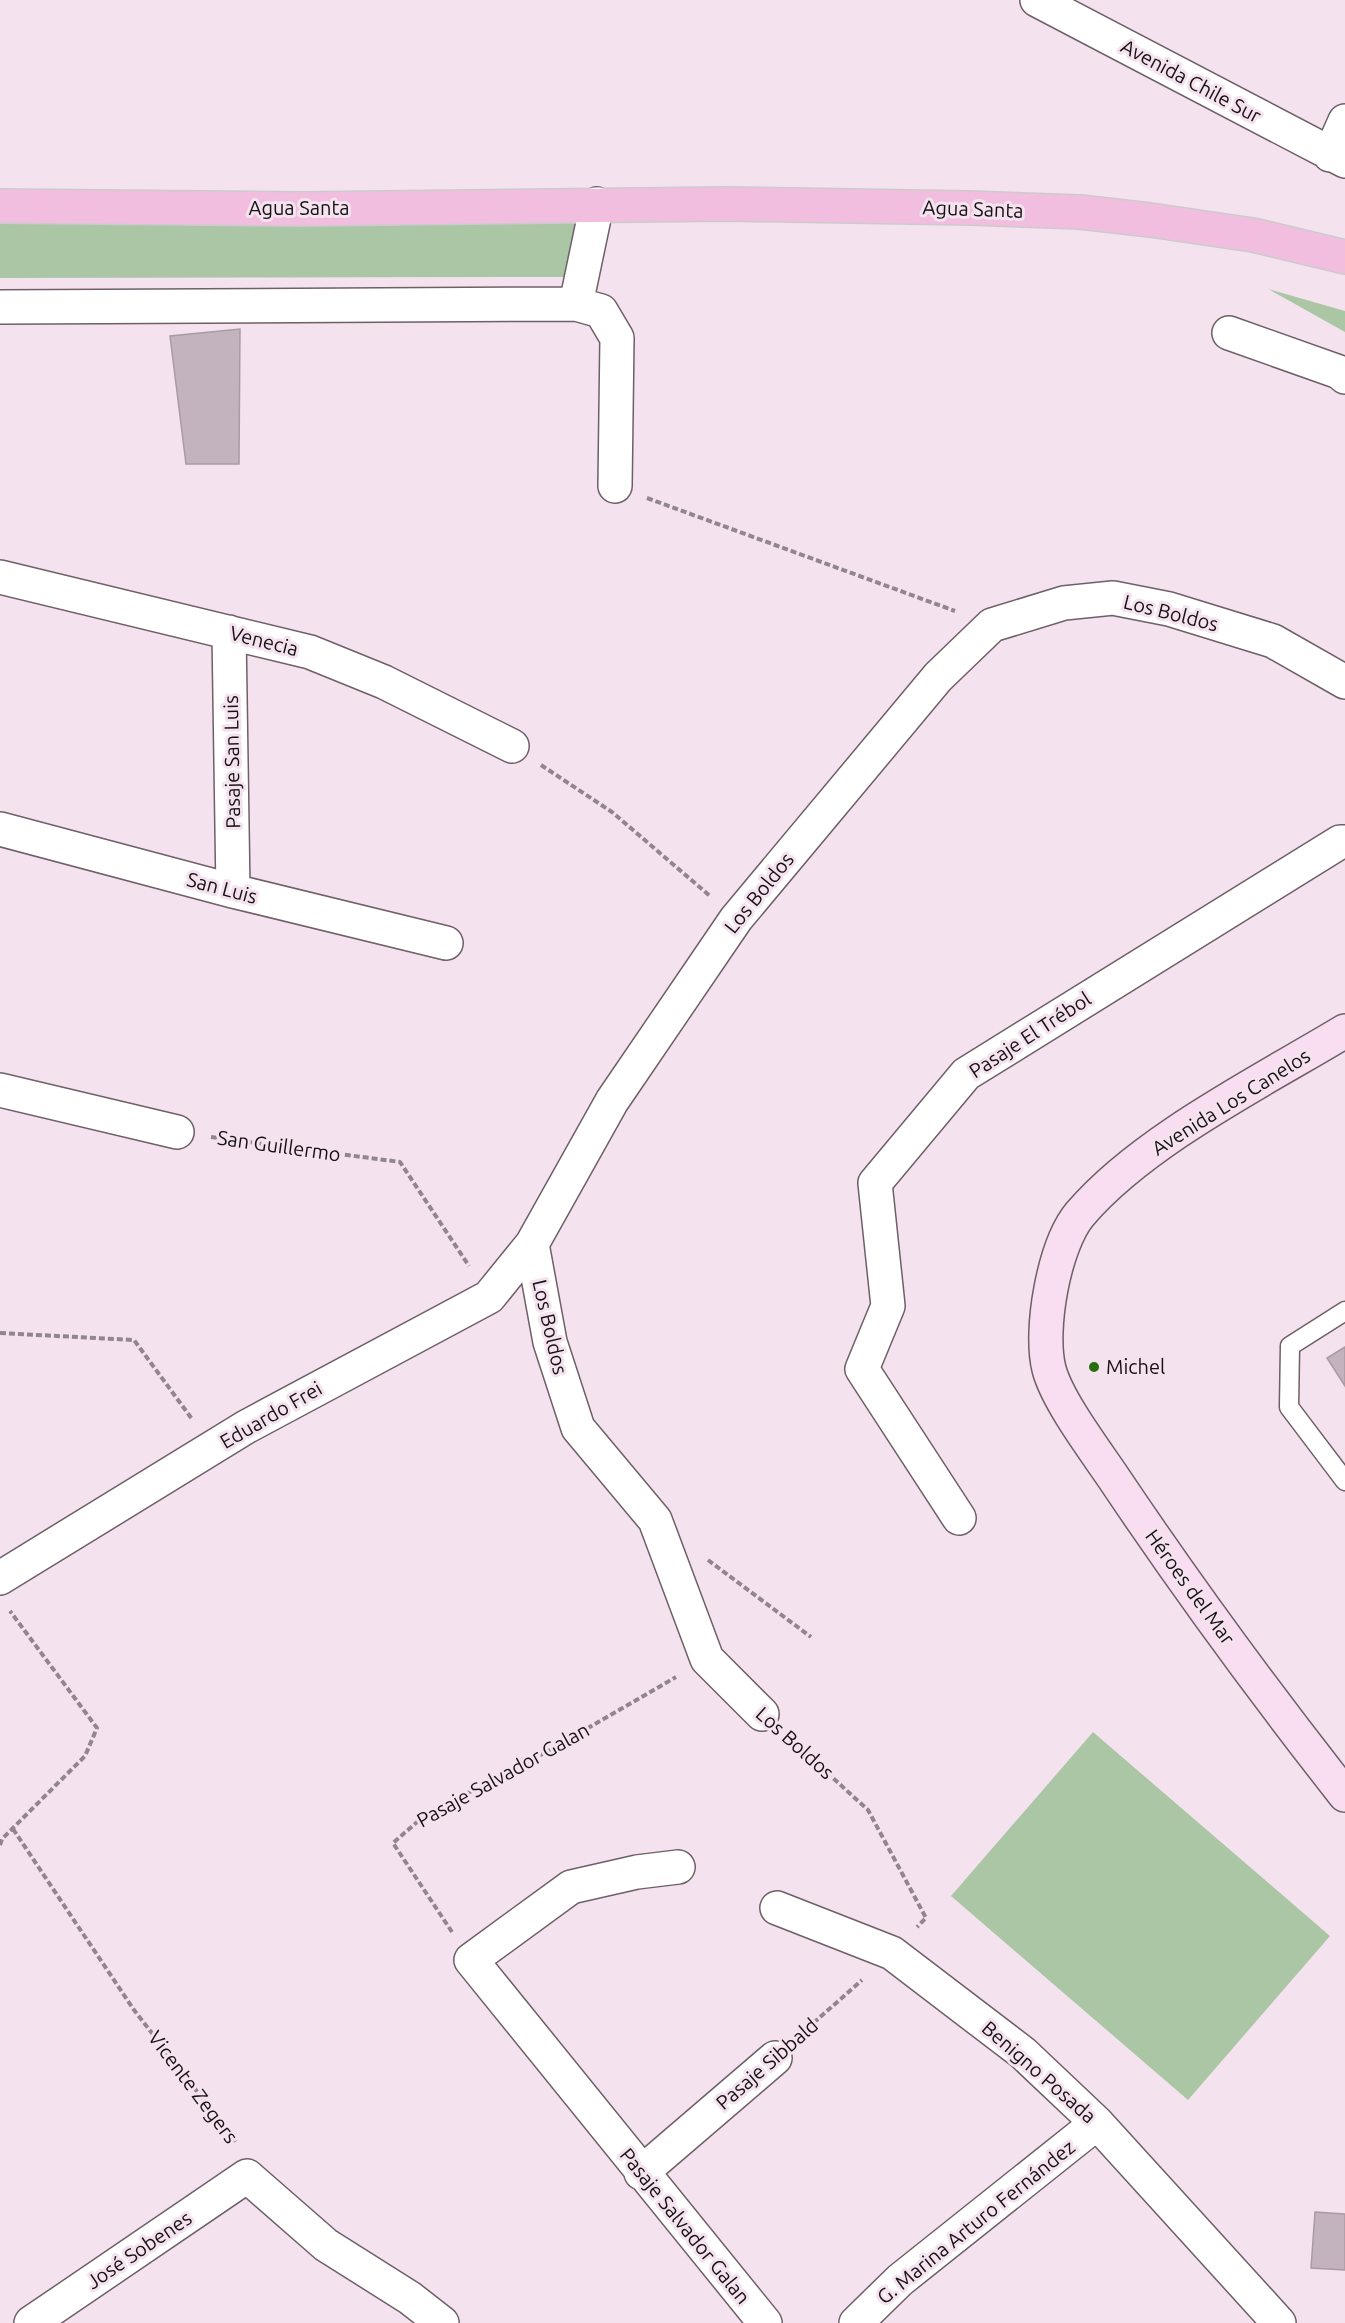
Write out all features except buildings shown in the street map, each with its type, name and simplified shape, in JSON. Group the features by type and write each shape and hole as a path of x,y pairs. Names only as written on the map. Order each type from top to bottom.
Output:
{"main road":[{"name":"Agua Santa","path":"0,206 301,209 597,204 947,207 1080,212 1253,235 1345,257"}],"street":[{"name":"Avenida Chile Sur","path":"1037,0 1338,158"},
{"path":"1338,158 1345,121"},
{"path":"576,304 597,204"},
{"path":"0,307 576,304 601,311 617,338 615,486"},
{"path":"1229,333 1340,372 1345,377"},
{"name":"Venecia","path":"0,577 310,652 384,682 512,747"},
{"name":"Los Boldos","path":"762,1714 707,1659 655,1520 578,1428 550,1342 532,1244 612,1101 736,919 938,677 992,625 1064,603 1113,598 1169,609 1273,641 1345,682"},
{"name":"Pasaje San Luis","path":"229,632 234,891"},
{"name":"San Luis","path":"0,829 234,891 446,943"},
{"name":"Pasaje El Trébol","path":"959,1518 862,1369 888,1305 875,1182 966,1074 1330,848 1340,842 1345,842"},
{"name":"Avenida Los Canelos","path":"1049,1370 1044,1330 1050,1291 1060,1254 1078,1216 1108,1186 1168,1138 1345,1031"},
{"path":"0,1090 177,1132"},
{"name":"Eduardo Frei","path":"3,1592 246,1427 489,1297 532,1244"},
{"name":"Héroes del Mar","path":"1049,1370 1071,1414 1149,1531 1297,1734 1345,1795"},
{"path":"471,1960 571,1887 637,1872 678,1867"},
{"name":"Benigno Posada","path":"777,1908 891,1953 1023,2053 1097,2123 1279,2323"},
{"name":"Pasaje Salvador Galan","path":"471,1960 641,2173 765,2323"},
{"name":"Pasaje Sibbald","path":"641,2173 775,2058"},
{"name":"G. Marina Arturo Fernández","path":"856,2323 900,2280 1097,2123"},
{"path":"247,2176 326,2245 410,2298 442,2323"},
{"name":"José Sobenes","path":"30,2323 247,2176"}],"lane":[{"path":"1345,1311 1290,1346 1289,1407 1345,1481"}],"path":[{"path":"615,486 992,625"},
{"path":"512,747 612,812 736,919"},
{"name":"San Guillermo","path":"177,1132 400,1162 489,1297"},
{"path":"0,1332 134,1340 214,1448"},
{"path":"701,1554 811,1637"},
{"path":"0,1845 85,1756 97,1728 3,1592"},
{"name":"Pasaje Salvador Galan","path":"471,1960 393,1843 424,1816 552,1749 707,1659"},
{"name":"Los Boldos","path":"762,1714 868,1810 874,1819 926,1918 891,1953"},
{"name":"Vicente Zegers","path":"13,1829 134,2010 238,2145 247,2176"},
{"name":"Pasaje Sibbald","path":"775,2058 891,1953"}],"green space":[{"path":"610,201 580,277 0,278 0,208"},
{"path":"1268,289 1345,311 1345,332"},
{"path":"1093,1732 1330,1936 1188,2100 951,1896"}],"place":[{"name":"Michel","path":"1094,1367"}]}
